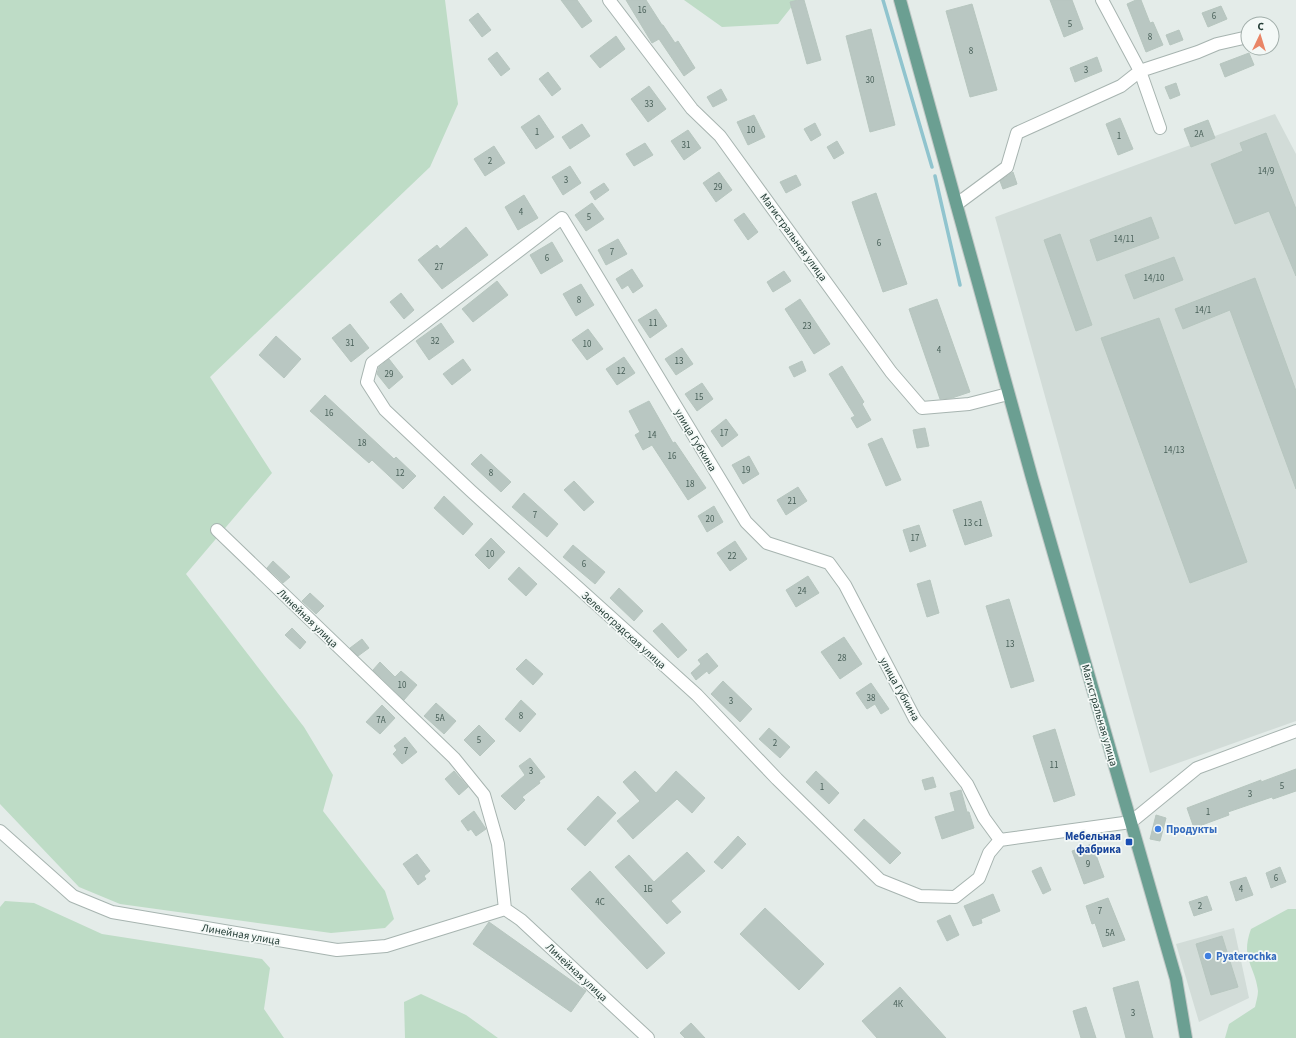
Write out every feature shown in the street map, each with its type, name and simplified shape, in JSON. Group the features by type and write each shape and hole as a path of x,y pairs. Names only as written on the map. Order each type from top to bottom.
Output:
{"main road":[{"name":"Магистральная улица","path":"900,0 1008,394 1176,979 1186,1038"}],"street":[{"name":"Магистральная улица","path":"609,0 692,109 720,136 892,372 922,408 969,404 1008,394"},
{"path":"1102,0 1140,71 1160,128"},
{"path":"957,204 1007,167 1017,133 1121,86 1140,71 1198,52 1217,44 1240,39"},
{"name":"улица Губкина","path":"367,382 372,363 562,218 746,522 767,543 829,563 845,585 915,719 967,784 984,818 1000,840"},
{"name":"Зеленоградская улица","path":"367,382 385,410 471,491 697,695 777,779 880,880 920,896 955,897 979,878 989,853 1000,840"},
{"name":"Линейная улица","path":"217,530 454,758 484,795 498,844 504,909"},
{"path":"1000,840 1131,822 1197,768 1296,731"},
{"name":"Линейная улица","path":"0,831 73,896 112,912 337,950 386,946 504,909 522,920 648,1038"}],"shaded area":[{"path":"1275,114 1296,154 1296,721 1150,773 995,217"},
{"path":"1234,928 1249,998 1199,1022 1176,944"}],"green space":[{"path":"0,0 445,0 458,104 430,167 210,377 272,473 186,574 304,727 333,775 323,811 385,891 394,919 385,928 331,933 120,904 79,887 0,804"},
{"path":"684,0 797,0 778,24 722,27"},
{"path":"5,901 34,903 102,934 262,959 270,968 264,1009 284,1038 0,1038 0,907"},
{"path":"1288,909 1296,909 1296,1038 1225,1038 1229,1024 1255,1007 1258,991 1249,962 1247,948 1251,929"},
{"path":"421,994 466,1015 498,1038 405,1038 404,1002"}],"building":[{"path":"561,0 577,0 592,21 582,28"},
{"path":"626,0 646,0 675,43 678,41 695,68 684,76 659,39 652,43"},
{"path":"804,0 821,60 807,64 790,2"},
{"path":"1050,0 1072,0 1083,29 1064,37"},
{"path":"1136,0 1141,0 1150,23 1153,22 1163,45 1146,52 1127,4"},
{"path":"972,4 997,90 970,97 946,11"},
{"path":"1221,6 1227,19 1208,27 1202,13"},
{"path":"478,13 491,30 482,37 469,20"},
{"path":"871,29 895,125 870,132 846,36"},
{"path":"1179,30 1183,40 1170,45 1166,35"},
{"path":"616,36 625,49 600,68 590,56"},
{"path":"497,52 510,69 501,76 488,59"},
{"path":"1241,56 1250,56 1254,65 1225,77 1220,64"},
{"path":"1097,57 1102,71 1075,82 1070,68"},
{"path":"548,72 561,89 552,96 539,79"},
{"path":"1176,83 1180,95 1170,99 1165,87"},
{"path":"649,86 666,109 648,122 631,99"},
{"path":"721,89 727,100 713,107 707,97"},
{"path":"539,115 554,137 536,149 521,127"},
{"path":"754,115 765,137 748,145 737,122"},
{"path":"1120,118 1133,149 1118,155 1106,124"},
{"path":"1208,120 1215,138 1191,147 1184,129"},
{"path":"815,123 821,135 811,141 804,129"},
{"path":"582,124 590,136 570,149 562,137"},
{"path":"688,130 701,148 684,160 671,141"},
{"path":"1266,133 1296,209 1296,276 1269,211 1235,224 1211,164 1243,151 1240,143"},
{"path":"837,141 844,153 834,159 827,147"},
{"path":"645,143 653,155 634,166 626,154"},
{"path":"494,146 505,163 485,176 474,159"},
{"path":"570,166 581,183 563,195 552,177"},
{"path":"719,172 732,190 716,202 703,183"},
{"path":"1013,172 1017,184 1003,189 1000,181"},
{"path":"796,175 801,185 786,193 780,182"},
{"path":"604,183 609,190 595,200 590,192"},
{"path":"876,193 907,284 883,292 852,202"},
{"path":"524,195 538,218 518,230 505,207"},
{"path":"592,203 604,219 586,231 575,215"},
{"path":"744,213 758,232 748,240 734,220"},
{"path":"1151,217 1159,238 1097,261 1090,240"},
{"path":"466,227 488,255 442,289 418,260 437,245 440,249"},
{"path":"1060,234 1092,325 1076,331 1044,240"},
{"path":"618,239 627,254 606,265 598,250"},
{"path":"552,242 563,261 541,274 530,255"},
{"path":"1174,257 1183,280 1134,299 1125,275"},
{"path":"632,269 643,286 633,293 628,285 622,289 616,279"},
{"path":"784,271 791,281 773,292 767,282"},
{"path":"1255,278 1296,391 1296,489 1230,310 1183,329 1175,309"},
{"path":"497,281 508,295 473,322 462,309"},
{"path":"581,284 594,305 576,316 563,294"},
{"path":"401,293 414,310 404,319 390,302"},
{"path":"800,299 830,344 814,354 785,309"},
{"path":"937,299 970,392 952,398 940,399 909,309"},
{"path":"656,309 667,326 650,338 638,320"},
{"path":"1159,318 1247,562 1190,583 1101,338"},
{"path":"441,323 454,342 429,360 416,341"},
{"path":"350,324 369,348 351,362 332,338"},
{"path":"588,329 603,349 587,360 572,340"},
{"path":"276,336 301,359 284,378 259,355"},
{"path":"682,348 693,364 676,375 665,359"},
{"path":"624,357 635,373 617,385 606,369"},
{"path":"389,359 403,377 389,389 377,374 379,367"},
{"path":"463,359 471,370 452,385 443,374"},
{"path":"802,361 806,371 794,377 789,367"},
{"path":"842,366 864,402 862,404 871,420 857,428 851,418 855,416 829,374"},
{"path":"702,383 713,399 697,411 685,394"},
{"path":"325,395 394,459 396,457 416,476 403,489 372,460 369,463 310,411"},
{"path":"649,401 673,443 675,442 706,488 688,500 652,445 643,450 635,435 640,432 629,411"},
{"path":"726,419 738,435 722,447 711,431"},
{"path":"925,428 929,446 917,448 913,430"},
{"path":"882,438 901,480 886,486 868,444"},
{"path":"481,454 511,482 501,492 471,464"},
{"path":"749,456 759,474 743,484 732,465"},
{"path":"574,481 594,502 584,511 564,490"},
{"path":"798,487 807,501 786,515 777,500"},
{"path":"524,493 558,524 547,537 512,507"},
{"path":"444,496 473,524 463,535 434,508"},
{"path":"981,501 992,536 965,545 953,510"},
{"path":"714,506 723,522 707,532 698,516"},
{"path":"919,525 926,546 910,552 903,530"},
{"path":"491,538 505,552 489,569 475,555"},
{"path":"735,541 747,559 730,571 717,553"},
{"path":"573,545 605,572 595,584 563,557"},
{"path":"273,561 290,577 283,583 267,568"},
{"path":"519,567 537,584 526,596 508,579"},
{"path":"808,576 819,593 796,607 786,590"},
{"path":"930,580 939,613 927,617 917,584"},
{"path":"619,588 643,611 634,621 610,598"},
{"path":"310,593 324,606 316,614 302,601"},
{"path":"1009,599 1034,681 1011,688 986,606"},
{"path":"662,623 687,650 678,658 653,631"},
{"path":"292,628 306,642 300,649 285,635"},
{"path":"844,637 862,664 840,679 821,652"},
{"path":"362,639 369,648 358,656 350,648"},
{"path":"707,653 718,666 709,674 707,671 696,680 691,673 701,664 698,660"},
{"path":"526,659 543,674 533,685 516,669"},
{"path":"380,662 395,677 401,671 417,685 404,700 373,670"},
{"path":"723,681 752,709 740,722 711,694"},
{"path":"871,683 889,709 881,714 875,704 867,709 856,693"},
{"path":"521,700 536,714 520,732 505,719"},
{"path":"436,703 456,721 444,734 424,716"},
{"path":"382,705 395,718 380,734 366,722"},
{"path":"479,725 495,741 480,756 464,740"},
{"path":"769,728 790,747 780,758 759,739"},
{"path":"1055,729 1075,795 1054,802 1033,736"},
{"path":"405,737 417,752 402,764 393,754 397,750 394,746"},
{"path":"530,758 545,777 539,781 540,783 522,797 525,800 515,810 501,796 525,775 519,766"},
{"path":"1296,769 1296,791 1273,799 1272,797 1228,812 1229,815 1194,828 1187,808 1261,780 1261,782"},
{"path":"454,771 468,787 459,795 445,779"},
{"path":"635,771 656,793 676,771 705,798 692,813 677,799 633,839 617,821 640,801 623,782"},
{"path":"816,771 839,793 829,804 806,782"},
{"path":"933,777 936,787 925,790 922,780"},
{"path":"961,790 967,812 969,812 974,828 942,839 935,817 955,811 950,793"},
{"path":"598,796 616,813 585,846 567,829"},
{"path":"474,811 486,829 476,836 471,829 468,831 461,821"},
{"path":"1156,815 1166,818 1160,841 1150,839"},
{"path":"864,819 901,853 890,864 854,830"},
{"path":"738,836 746,844 722,869 714,862"},
{"path":"1092,844 1104,877 1084,884 1072,851"},
{"path":"687,852 705,871 671,901 681,912 667,924 615,867 629,855 654,882"},
{"path":"417,854 430,871 424,876 426,879 418,885 403,864"},
{"path":"1041,867 1051,890 1043,894 1032,871"},
{"path":"1280,867 1286,882 1271,888 1266,873"},
{"path":"590,871 665,953 647,969 571,889"},
{"path":"1246,877 1253,895 1236,901 1230,882"},
{"path":"993,894 1000,911 981,919 982,923 973,926 964,906"},
{"path":"1207,896 1212,910 1194,916 1189,902"},
{"path":"1108,898 1125,940 1103,947 1095,923 1092,924 1086,906"},
{"path":"765,908 824,964 799,990 740,934"},
{"path":"950,915 959,935 947,941 937,921"},
{"path":"489,922 586,991 571,1012 473,944"},
{"path":"1222,936 1238,987 1211,995 1196,944"},
{"path":"1138,981 1153,1038 1126,1038 1113,988"},
{"path":"900,987 946,1038 877,1038 862,1021"},
{"path":"1086,1007 1096,1038 1081,1038 1073,1011"},
{"path":"691,1023 705,1038 685,1038 680,1033"}],"waterway":[{"path":"883,0 932,167"},
{"path":"935,176 960,285"}],"place":[{"name":"Продукты","path":"1158,829"},
{"name":"Мебельная фабрика","path":"1129,842"},
{"name":"Pyaterochka","path":"1208,956"}]}
